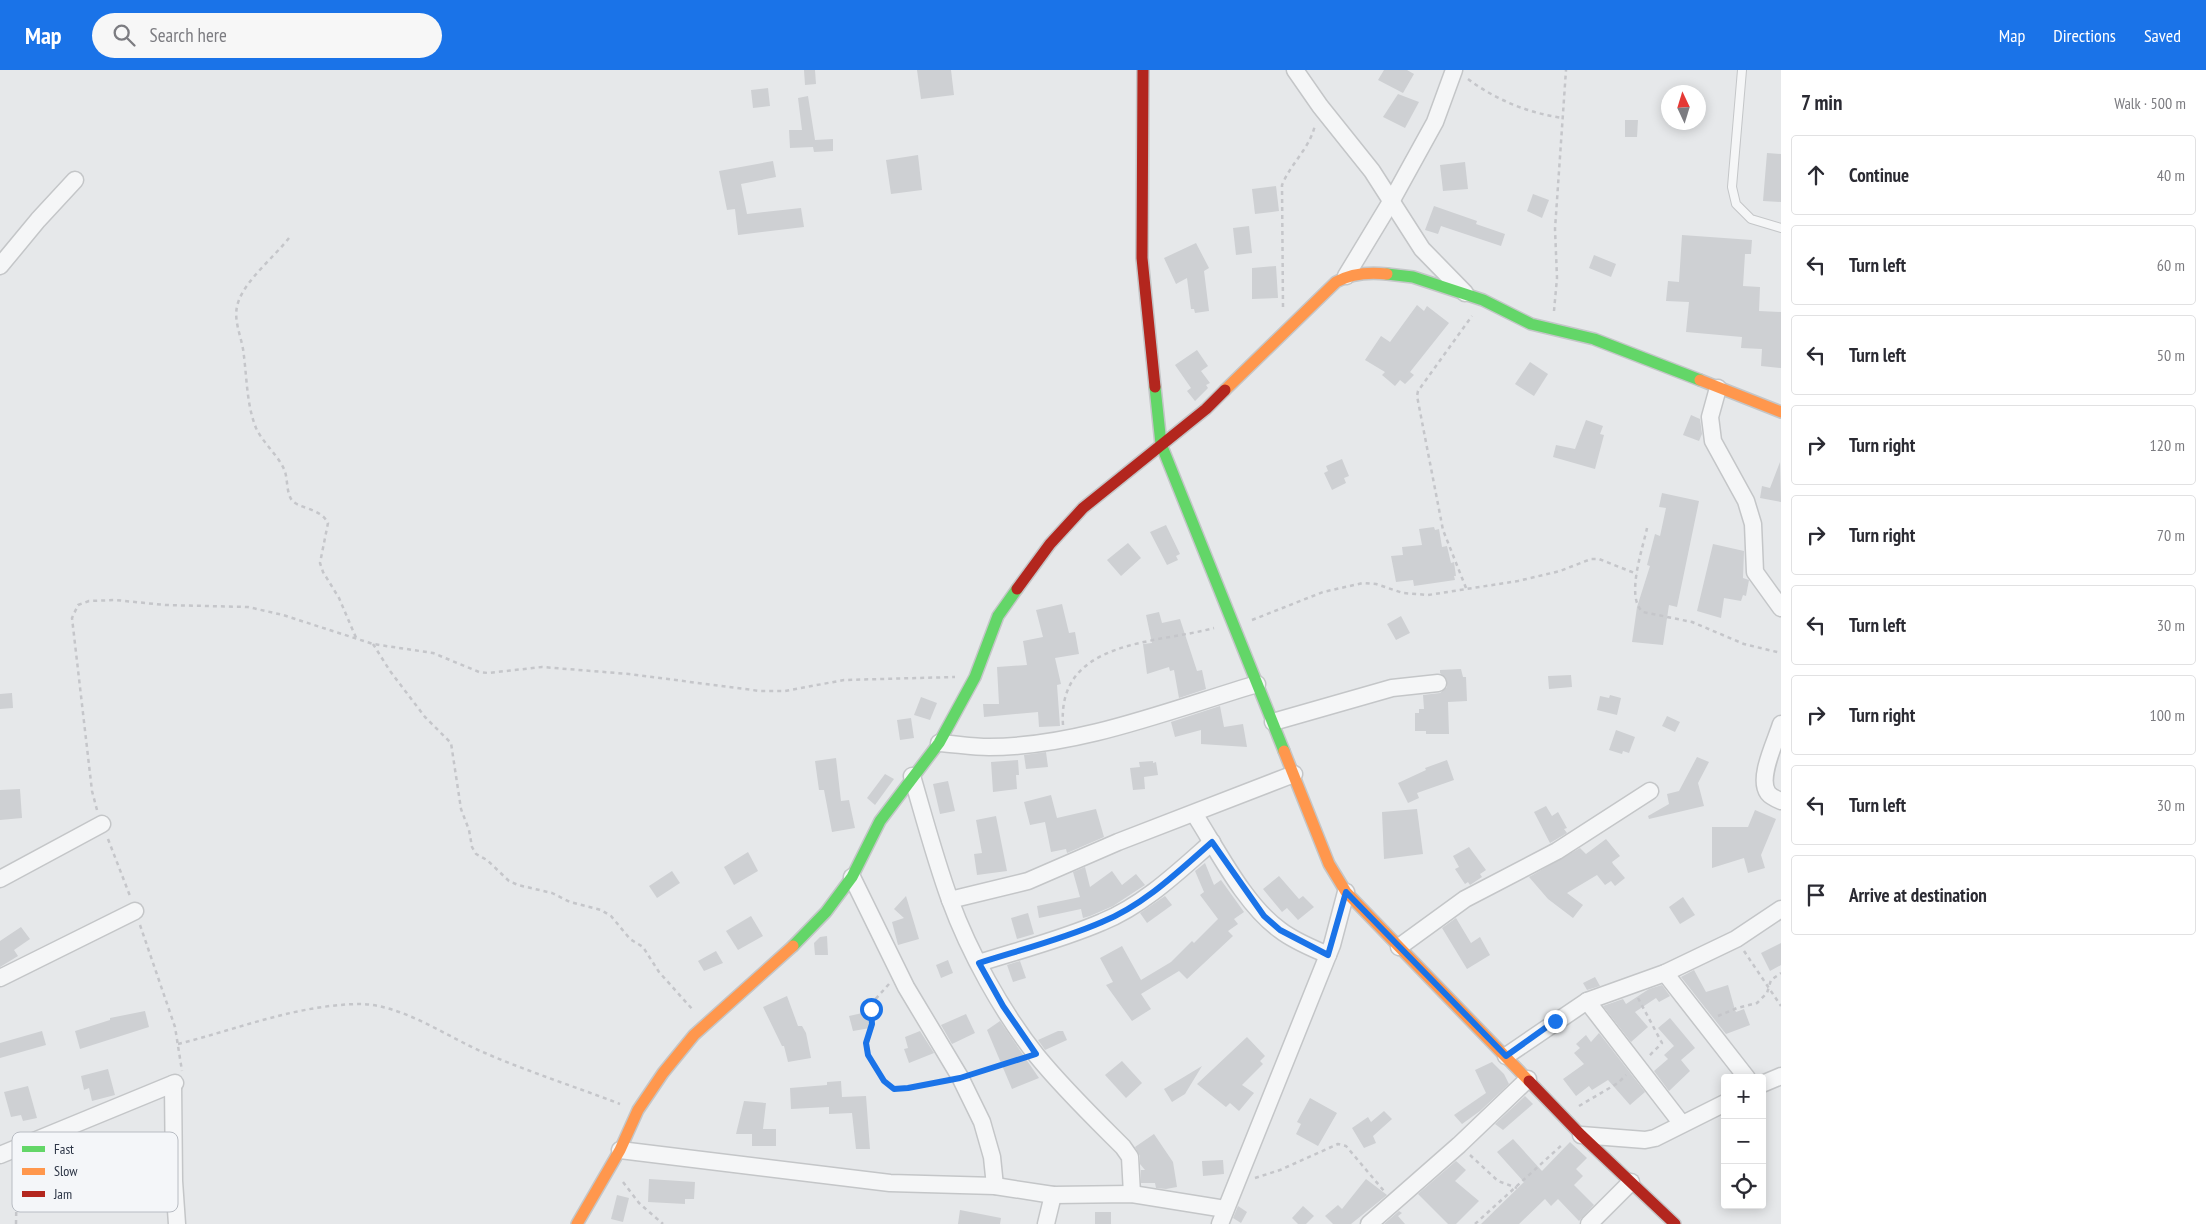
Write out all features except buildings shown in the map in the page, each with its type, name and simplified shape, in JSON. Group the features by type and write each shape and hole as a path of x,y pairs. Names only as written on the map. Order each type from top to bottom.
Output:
{"street":[{"path":"1142,70 1142,258 1161,444 1329,864 1346,892 1579,1133 1675,1224"},
{"path":"1295,70 1392,200 1422,248 1467,294"},
{"path":"577,1224 620,1150 638,1110 663,1072 706,1024 748,984 798,941 826,912 852,876 880,821 912,776 939,743 975,677 998,616 1050,544 1083,508 1206,409 1238,380 1325,291 1346,276 1392,200 1435,122 1457,72"},
{"path":"0,266 38,220 75,180"},
{"path":"1346,276 1387,273 1413,277 1483,300 1531,324 1594,339 1781,412"},
{"path":"1718,388 1710,417 1713,441 1746,501 1752,524 1755,572 1781,608"},
{"path":"1273,722 1392,688 1438,683"},
{"path":"939,743 988,747 1088,735 1258,684"},
{"path":"1781,724 1764,773 1764,782 1767,792 1781,801"},
{"path":"950,900 1028,882 1118,842 1195,815 1294,774"},
{"path":"912,776 950,900 979,963 1003,1006 1036,1054 1071,1096 1123,1147 1130,1157 1132,1194"},
{"path":"1399,947 1465,899 1557,851 1650,791"},
{"path":"1195,815 1264,916 1280,930 1328,955"},
{"path":"0,879 102,824"},
{"path":"979,963 1103,922 1132,906 1172,877 1212,842"},
{"path":"852,876 900,975 960,1078 982,1122 992,1157 995,1186"},
{"path":"620,1150 890,1183 995,1186 1053,1195 1132,1194 1223,1217 1238,1184 1328,955 1346,892"},
{"path":"1506,1056 1587,1001 1665,973 1736,938 1781,909"},
{"path":"0,978 135,911"},
{"path":"1665,973 1744,1074"},
{"path":"1587,1001 1682,1124"},
{"path":"1766,1082 1781,1076"},
{"path":"1369,1224 1459,1145 1528,1080"},
{"path":"58,1132 174,1084 174,1132"},
{"path":"1579,1133 1645,1140 1655,1138 1721,1105"},
{"path":"0,1155 12,1151"},
{"path":"1589,1224 1631,1182"},
{"path":"1046,1224 1053,1195"}],"lane":[{"path":"1742,70 1732,187 1736,204 1752,219 1781,228"}],"path":[{"path":"1552,330 1557,278 1555,228 1566,70"},
{"path":"1457,72 1488,93 1508,102 1542,115 1563,118"},
{"path":"1284,331 1281,269 1282,185 1288,170 1312,139 1320,106"},
{"path":"289,238 272,260 253,278 238,301 236,312 243,348 246,387 256,427 284,470 289,497 293,502 314,510 328,523 320,562 323,572 339,598 357,640"},
{"path":"1466,589 1443,530 1417,396 1418,391 1483,300"},
{"path":"1647,528 1637,574 1635,600 1638,608 1643,612 1692,622 1744,644 1781,653"},
{"path":"1064,739 1062,719 1068,689 1085,664 1102,654 1234,626 1295,602 1350,585 1376,584 1403,594 1419,595 1466,589 1552,573 1591,559 1599,559 1637,574"},
{"path":"174,1084 182,1077 178,1044 158,972 102,824 92,791 72,618 78,605 89,602 116,600 166,605 248,607 283,615 372,644 433,653 479,672 542,667 629,674 760,691 785,691 844,680 975,677"},
{"path":"372,644 425,717 451,743 461,809 469,830 472,847 476,854 487,860 509,881 552,894 570,902 601,910 611,916 630,938 643,947 665,979 706,1024"},
{"path":"1736,938 1781,1006"},
{"path":"1707,1027 1712,1018 1737,1008 1757,1003 1764,998 1771,980 1781,973"},
{"path":"900,975 877,995 872,1003 872,1024 866,1043 868,1055 873,1066 884,1081 894,1089 960,1078 1036,1054"},
{"path":"1563,1116 1618,1083 1637,1065 1660,1048 1662,1043 1630,985"},
{"path":"178,1044 298,1010 360,1004 389,1008 484,1053 638,1110"},
{"path":"1475,1224 1579,1133"},
{"path":"1238,1184 1280,1170 1338,1144 1346,1146 1392,1202"},
{"path":"1459,1145 1498,1181 1517,1188"},
{"path":"610,1166 639,1203 663,1224"}],"traffic: fast":[{"path":"1387,274 1413,277 1483,300 1531,324 1594,339 1700,380"},
{"path":"1155,387 1161,444 1284,751"},
{"path":"793,946 826,912 852,877 880,821 939,743 975,677 998,616 1017,589"}],"traffic: slow":[{"path":"1225,390 1336,282 1361,274 1387,274"},
{"path":"1700,380 1781,412"},
{"path":"1284,751 1329,864 1346,892 1529,1081"},
{"path":"577,1224 620,1150 638,1110 663,1073 694,1035 793,946"}],"traffic: jam":[{"path":"1143,70 1142,258 1155,387"},
{"path":"1017,589 1050,544 1083,508 1206,409 1225,390"},
{"path":"1529,1081 1581,1135 1675,1224"}],"route":[{"path":"871,1009 872,1024 866,1043 868,1055 873,1066 884,1081 894,1089 960,1078 1036,1054 1003,1006 979,963 1103,922 1132,906 1172,877 1212,842 1246,893 1264,916 1280,930 1328,955 1346,892 1506,1056 1555,1021"}]}
